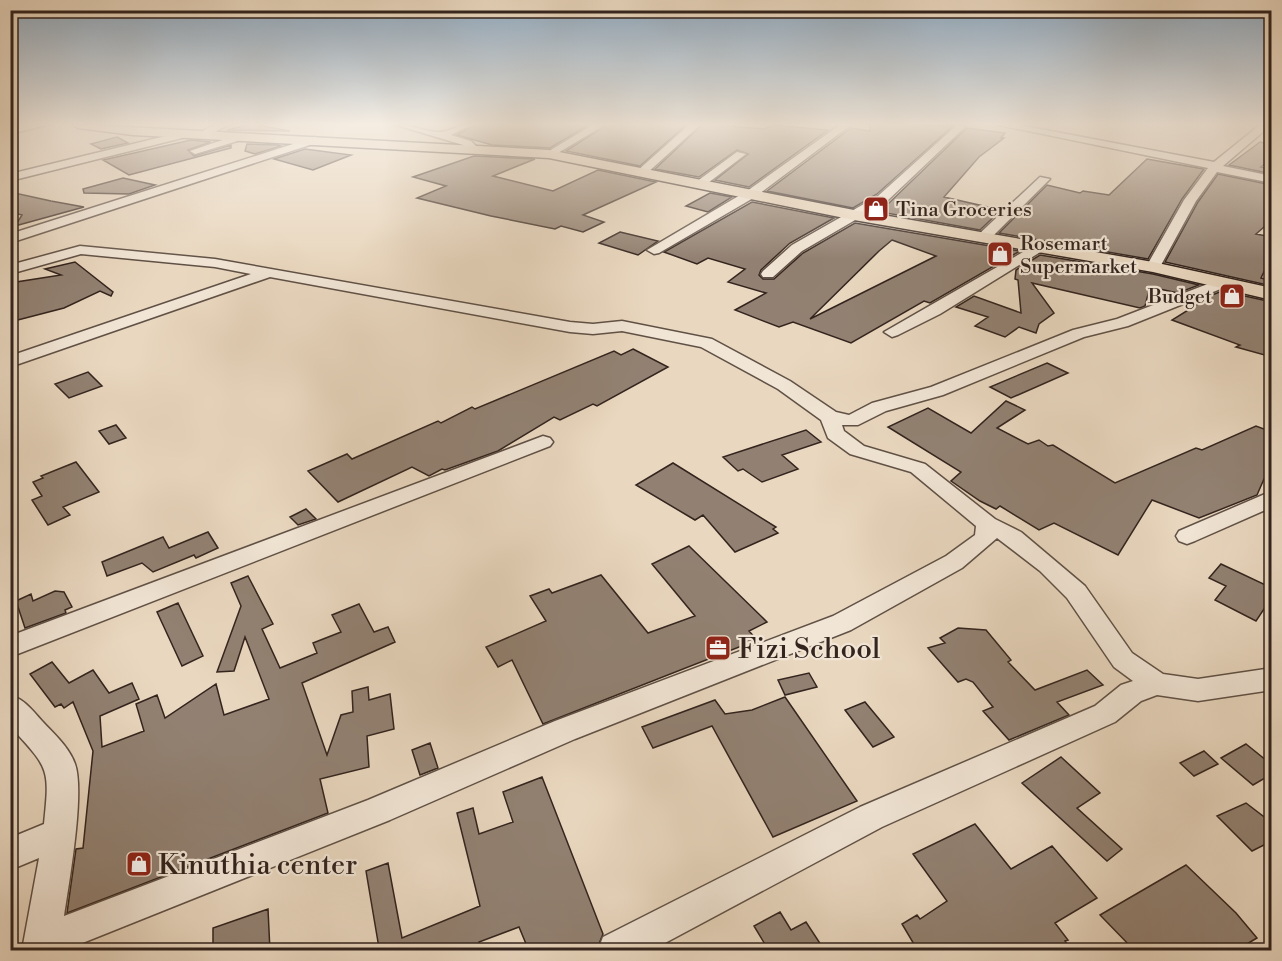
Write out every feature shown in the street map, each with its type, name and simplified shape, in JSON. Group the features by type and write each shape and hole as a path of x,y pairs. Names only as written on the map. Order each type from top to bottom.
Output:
{"main road":[{"path":"621,169 854,215 1153,267 1272,294"}],"street":[{"path":"10,178 47,169"},
{"path":"10,239 226,169"},
{"path":"641,173 646,169"},
{"path":"700,184 721,169"},
{"path":"654,250 751,194 785,169"},
{"path":"768,274 797,249 882,199 915,169"},
{"path":"1153,267 1190,200 1214,169"},
{"path":"1223,169 1272,180"},
{"path":"983,238 1044,179"},
{"path":"892,332 934,311 1037,248"},
{"path":"10,270 86,250 215,263 570,327 593,329 622,326 706,343 784,385 830,417 851,421 879,407 937,391 1079,333 1122,323 1223,283"},
{"path":"10,362 268,273"},
{"path":"830,417 835,434 857,450 918,468 987,524 1013,537 1048,565 1076,592 1123,660 1157,684 1198,690 1272,679"},
{"path":"10,647 543,442"},
{"path":"1187,536 1272,498"},
{"path":"41,946 379,810 565,730 842,623 954,562 986,538 987,524"},
{"path":"616,951 871,817 1105,714 1131,693 1157,684"},
{"path":"10,706 61,766 63,783 58,834 41,946"},
{"path":"10,854 58,834"}],"building":[{"path":"118,169 152,169 129,175"},
{"path":"437,169 511,169 493,176 553,191 598,170 656,182 583,215 604,222 583,232 561,226 555,229 491,216 417,198 446,186 413,177"},
{"path":"655,169 710,169 699,177"},
{"path":"729,169 774,169 749,187 715,180"},
{"path":"797,169 905,169 877,194 853,208 767,191"},
{"path":"925,169 969,169 944,197 1001,210 980,230 875,211 888,204"},
{"path":"1137,169 1204,169 1182,199 1148,259 999,233 1047,185 1080,193 1083,191 1109,195"},
{"path":"1247,169 1272,169 1272,174"},
{"path":"1218,174 1272,185 1272,220 1256,234 1272,237 1272,255 1261,278 1272,281 1272,286 1165,262 1198,202"},
{"path":"123,178 155,185 129,194 84,193 83,189"},
{"path":"10,192 84,207 15,226 22,215 10,212"},
{"path":"710,193 732,197 708,212 686,206"},
{"path":"752,202 834,218 790,243 761,270 759,275 763,279 774,279 803,253 855,223 1020,251 930,303 924,301 851,343 793,322 779,327 735,310 766,293 728,282 745,269 708,258 697,264 664,252","holes":["892,240 936,256 810,319"]},
{"path":"620,232 658,241 638,255 599,243"},
{"path":"1040,255 1153,274 1199,285 1178,293 1150,287 1145,306 1140,308 1032,283 1054,313 1039,324 1036,333 1019,327 1005,337 975,326 988,317 956,307 974,296 1021,313 1018,280 1015,279 1016,270"},
{"path":"75,262 113,292 111,296 100,291 64,308 10,322 10,283 61,275 45,269"},
{"path":"1222,291 1272,302 1272,357 1236,347 1240,345 1172,320 1206,299 1202,299"},
{"path":"633,349 668,367 597,406 593,404 560,420 554,417 498,451 445,470 442,469 429,476 412,467 338,502 308,471 347,454 352,459 438,421 441,423 472,407 475,409 614,351 621,355"},
{"path":"1047,363 1068,373 1011,398 990,387"},
{"path":"88,372 102,386 69,398 55,384"},
{"path":"1006,401 1025,410 997,428 1028,444 1039,440 1048,446 1053,445 1115,483 1196,448 1202,450 1256,426 1272,432 1272,482 1264,479 1257,495 1199,518 1152,500 1118,555 1054,523 1039,530 1000,506 996,509 980,501 951,481 961,472 888,427 928,408 971,433"},
{"path":"116,425 126,438 109,444 99,431"},
{"path":"806,430 821,442 782,455 798,469 762,482 743,469 738,471 723,457"},
{"path":"76,462 99,492 63,507 70,515 48,525 32,500 42,496 33,482 43,478 41,476"},
{"path":"673,463 776,527 773,529 778,533 735,552 703,515 695,520 636,485"},
{"path":"306,509 316,519 298,525 290,517"},
{"path":"208,532 218,548 196,558 194,555 153,572 142,563 107,576 102,562 163,537 169,548"},
{"path":"689,546 767,622 749,631 757,640 543,724 512,660 498,667 486,647 546,621 530,596 549,589 552,593 601,575 648,633 695,616 652,564"},
{"path":"1221,564 1272,588 1272,597 1256,621 1215,600 1226,586 1209,578"},
{"path":"248,576 273,624 262,629 280,668 317,653 313,643 341,632 332,615 359,604 374,632 388,627 395,642 302,683 327,755 341,715 353,712 352,691 368,687 369,700 390,694 394,729 367,736 369,767 320,779 328,813 67,913 76,849 83,848 93,751 73,702 64,708 61,704 55,707 30,674 52,662 69,683 93,670 109,693 132,683 139,699 100,716 102,747 144,731 136,704 157,695 165,718 216,684 224,715 269,699 245,637 234,671 217,672 241,606 231,583"},
{"path":"55,591 64,592 72,607 65,610 66,613 25,628 16,601 31,594 33,601"},
{"path":"178,603 203,656 182,666 157,612"},
{"path":"958,628 986,630 1011,660 1008,662 1035,690 1087,670 1103,685 1057,702 1069,715 1009,740 983,711 993,707 973,682 966,679 958,682 928,648 945,643 940,638"},
{"path":"809,673 817,687 785,695 778,680"},
{"path":"785,697 857,801 773,837 712,726 653,748 642,727 715,700 725,714 752,710"},
{"path":"865,702 894,737 873,747 845,710"},
{"path":"430,743 438,768 420,775 412,750"},
{"path":"1246,744 1272,765 1272,774 1253,785 1221,758"},
{"path":"1204,751 1218,764 1194,776 1180,763"},
{"path":"1061,757 1100,793 1077,808 1122,849 1107,861 1022,783"},
{"path":"542,777 603,934 596,951 529,951 519,927 479,942 480,951 374,951 379,948 366,871 388,863 402,938 480,906 457,813 473,808 479,834 513,822 503,792"},
{"path":"1246,803 1272,823 1272,841 1252,851 1217,816"},
{"path":"975,824 1011,869 1052,846 1097,898 1055,923 1068,940 1065,941 1072,951 918,951 902,924 917,915 920,919 947,901 913,854"},
{"path":"1186,865 1236,913 1257,938 1235,951 1135,951 1100,915"},
{"path":"268,909 270,951 213,951 213,928"},
{"path":"780,912 791,930 806,922 825,951 769,951 754,926"}],"place":[{"name":"Tina Groceries","path":"876,209"},
{"name":"Rosemart Supermarket","path":"1000,254"},
{"name":"Budget","path":"1232,296"},
{"name":"Fizi School","path":"718,648"},
{"name":"Kinuthia center","path":"139,864"}]}
